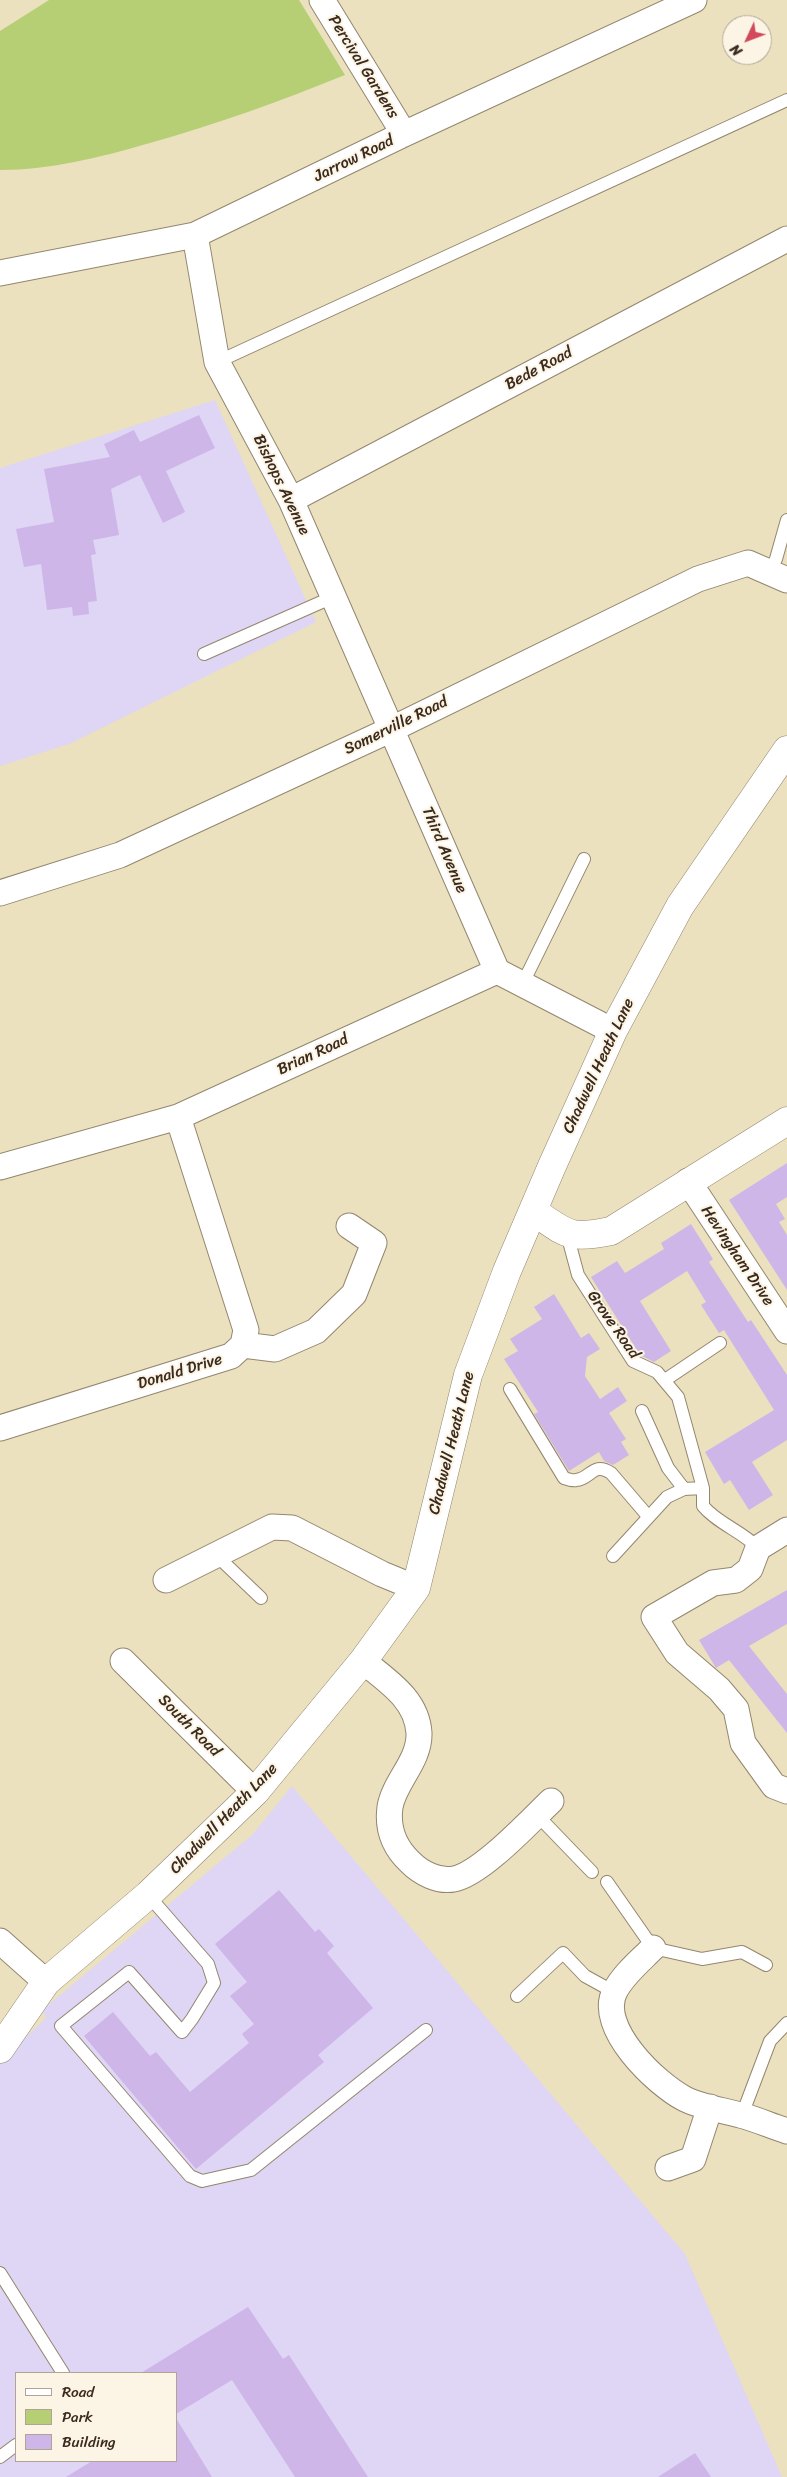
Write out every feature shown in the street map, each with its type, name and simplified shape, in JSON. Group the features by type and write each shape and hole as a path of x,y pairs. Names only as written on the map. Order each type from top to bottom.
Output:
{"street":[{"name":"Percival Gardens","path":"322,0 404,134"},
{"name":"Jarrow Road","path":"0,273 195,235 404,134 694,0"},
{"name":"Bishops Avenue","path":"195,235 217,362 291,500 392,729"},
{"name":"Bede Road","path":"291,500 787,239"},
{"name":"Somerville Road","path":"0,893 120,855 392,729 698,579 748,563 778,576"},
{"name":"Third Avenue","path":"392,729 497,971"},
{"name":"Chadwell Heath Lane","path":"0,2049 46,1982 148,1895 255,1792 363,1661 416,1588 468,1375 533,1212 613,1031 680,906 787,750"},
{"path":"497,971 613,1031"},
{"name":"Brian Road","path":"0,1167 178,1117 497,971"},
{"path":"178,1117 246,1330 243,1345 275,1350 316,1331 354,1294 374,1243 349,1226"},
{"path":"533,1212 567,1234 589,1236 611,1231 688,1181 787,1121"},
{"name":"Hevingham Drive","path":"688,1181 787,1331"},
{"name":"Donald Drive","path":"0,1428 231,1356 243,1345"},
{"path":"166,1580 272,1527 292,1528 382,1574 416,1588"},
{"path":"787,1530 758,1548 750,1569 736,1580 713,1583 654,1618 677,1654 719,1690 736,1709 743,1743 774,1786 787,1790"},
{"name":"South Road","path":"123,1661 255,1792"},
{"path":"363,1661 405,1696 415,1717 419,1734 416,1750 391,1805 390,1821 392,1840 419,1870 438,1878 454,1879 477,1869 544,1808"},
{"path":"0,1941 46,1982"},
{"path":"653,1948 627,1974 614,1992 612,2004 615,2031 643,2066 663,2085 685,2099 742,2115 787,2131"},
{"path":"668,2168 693,2159 710,2107"}],"lane":[{"path":"217,362 787,100"},
{"path":"778,576 776,559 787,520"},
{"path":"204,654 333,597"},
{"path":"522,985 584,860"},
{"name":"Grove Road","path":"567,1234 578,1275 620,1341 634,1361 657,1372 678,1397 704,1488 703,1506 711,1515 758,1548"},
{"path":"665,1380 720,1343"},
{"path":"510,1389 564,1478 578,1480 597,1469 604,1468 611,1473 648,1515"},
{"path":"642,1411 668,1468 684,1489"},
{"path":"613,1556 648,1515 667,1497 684,1489 704,1488"},
{"path":"216,1555 261,1598"},
{"path":"544,1808 592,1872"},
{"path":"607,1882 653,1948 702,1959 742,1952 766,1965"},
{"path":"148,1895 208,1964 214,1983 192,2019 182,2032 129,1972 62,2026 190,2176 202,2181 251,2170 426,2030"},
{"path":"517,1996 563,1953 585,1976 614,1992"},
{"path":"742,2115 770,2041 787,2023"},
{"path":"0,2273 62,2372"},
{"path":"0,2457 15,2446"}],"shaded area":[{"path":"215,400 316,622 69,744 0,766 0,468"},
{"path":"292,1786 685,2254 782,2477 0,2477 0,2065 10,2052 46,2018 42,2010 252,1835"}],"green space":[{"path":"49,0 299,0 345,75 224,120 132,148 57,165 0,170 0,31"}],"building":[{"path":"199,415 215,448 166,471 185,512 163,523 140,475 111,489 119,535 93,540 96,554 91,555 97,601 88,602 89,614 73,616 72,607 47,610 41,564 24,567 16,529 54,522 44,469 110,457 104,444 134,430 140,442"},
{"path":"787,1163 787,1197 776,1204 785,1219 779,1222 787,1235 787,1290 729,1200"},
{"path":"691,1224 713,1259 709,1262 748,1322 751,1320 787,1375 787,1440 752,1462 773,1495 749,1510 730,1480 724,1484 705,1452 774,1410 724,1330 719,1333 701,1305 706,1302 687,1271 640,1301 671,1351 654,1362 640,1355 591,1277 617,1261 625,1273 664,1249 661,1243"},
{"path":"554,1294 581,1338 589,1333 600,1349 587,1357 585,1376 600,1399 618,1387 627,1401 609,1413 626,1439 621,1442 629,1455 613,1465 604,1461 599,1452 569,1471 534,1414 538,1412 504,1359 518,1351 510,1339 542,1319 534,1307"},
{"path":"787,1590 787,1624 749,1646 787,1694 787,1733 729,1660 716,1668 699,1640"},
{"path":"279,1890 315,1932 319,1929 334,1946 327,1953 373,2008 318,2055 324,2062 196,2169 84,2036 113,2012 150,2056 156,2052 190,2092 249,2043 242,2034 254,2024 230,1996 247,1982 215,1944"},
{"path":"248,2307 283,2359 289,2355 368,2477 295,2477 232,2380 178,2413 178,2372 143,2372"},
{"path":"178,2421 212,2477 66,2477 90,2462 178,2462"},
{"path":"695,2453 711,2477 658,2477"}]}
